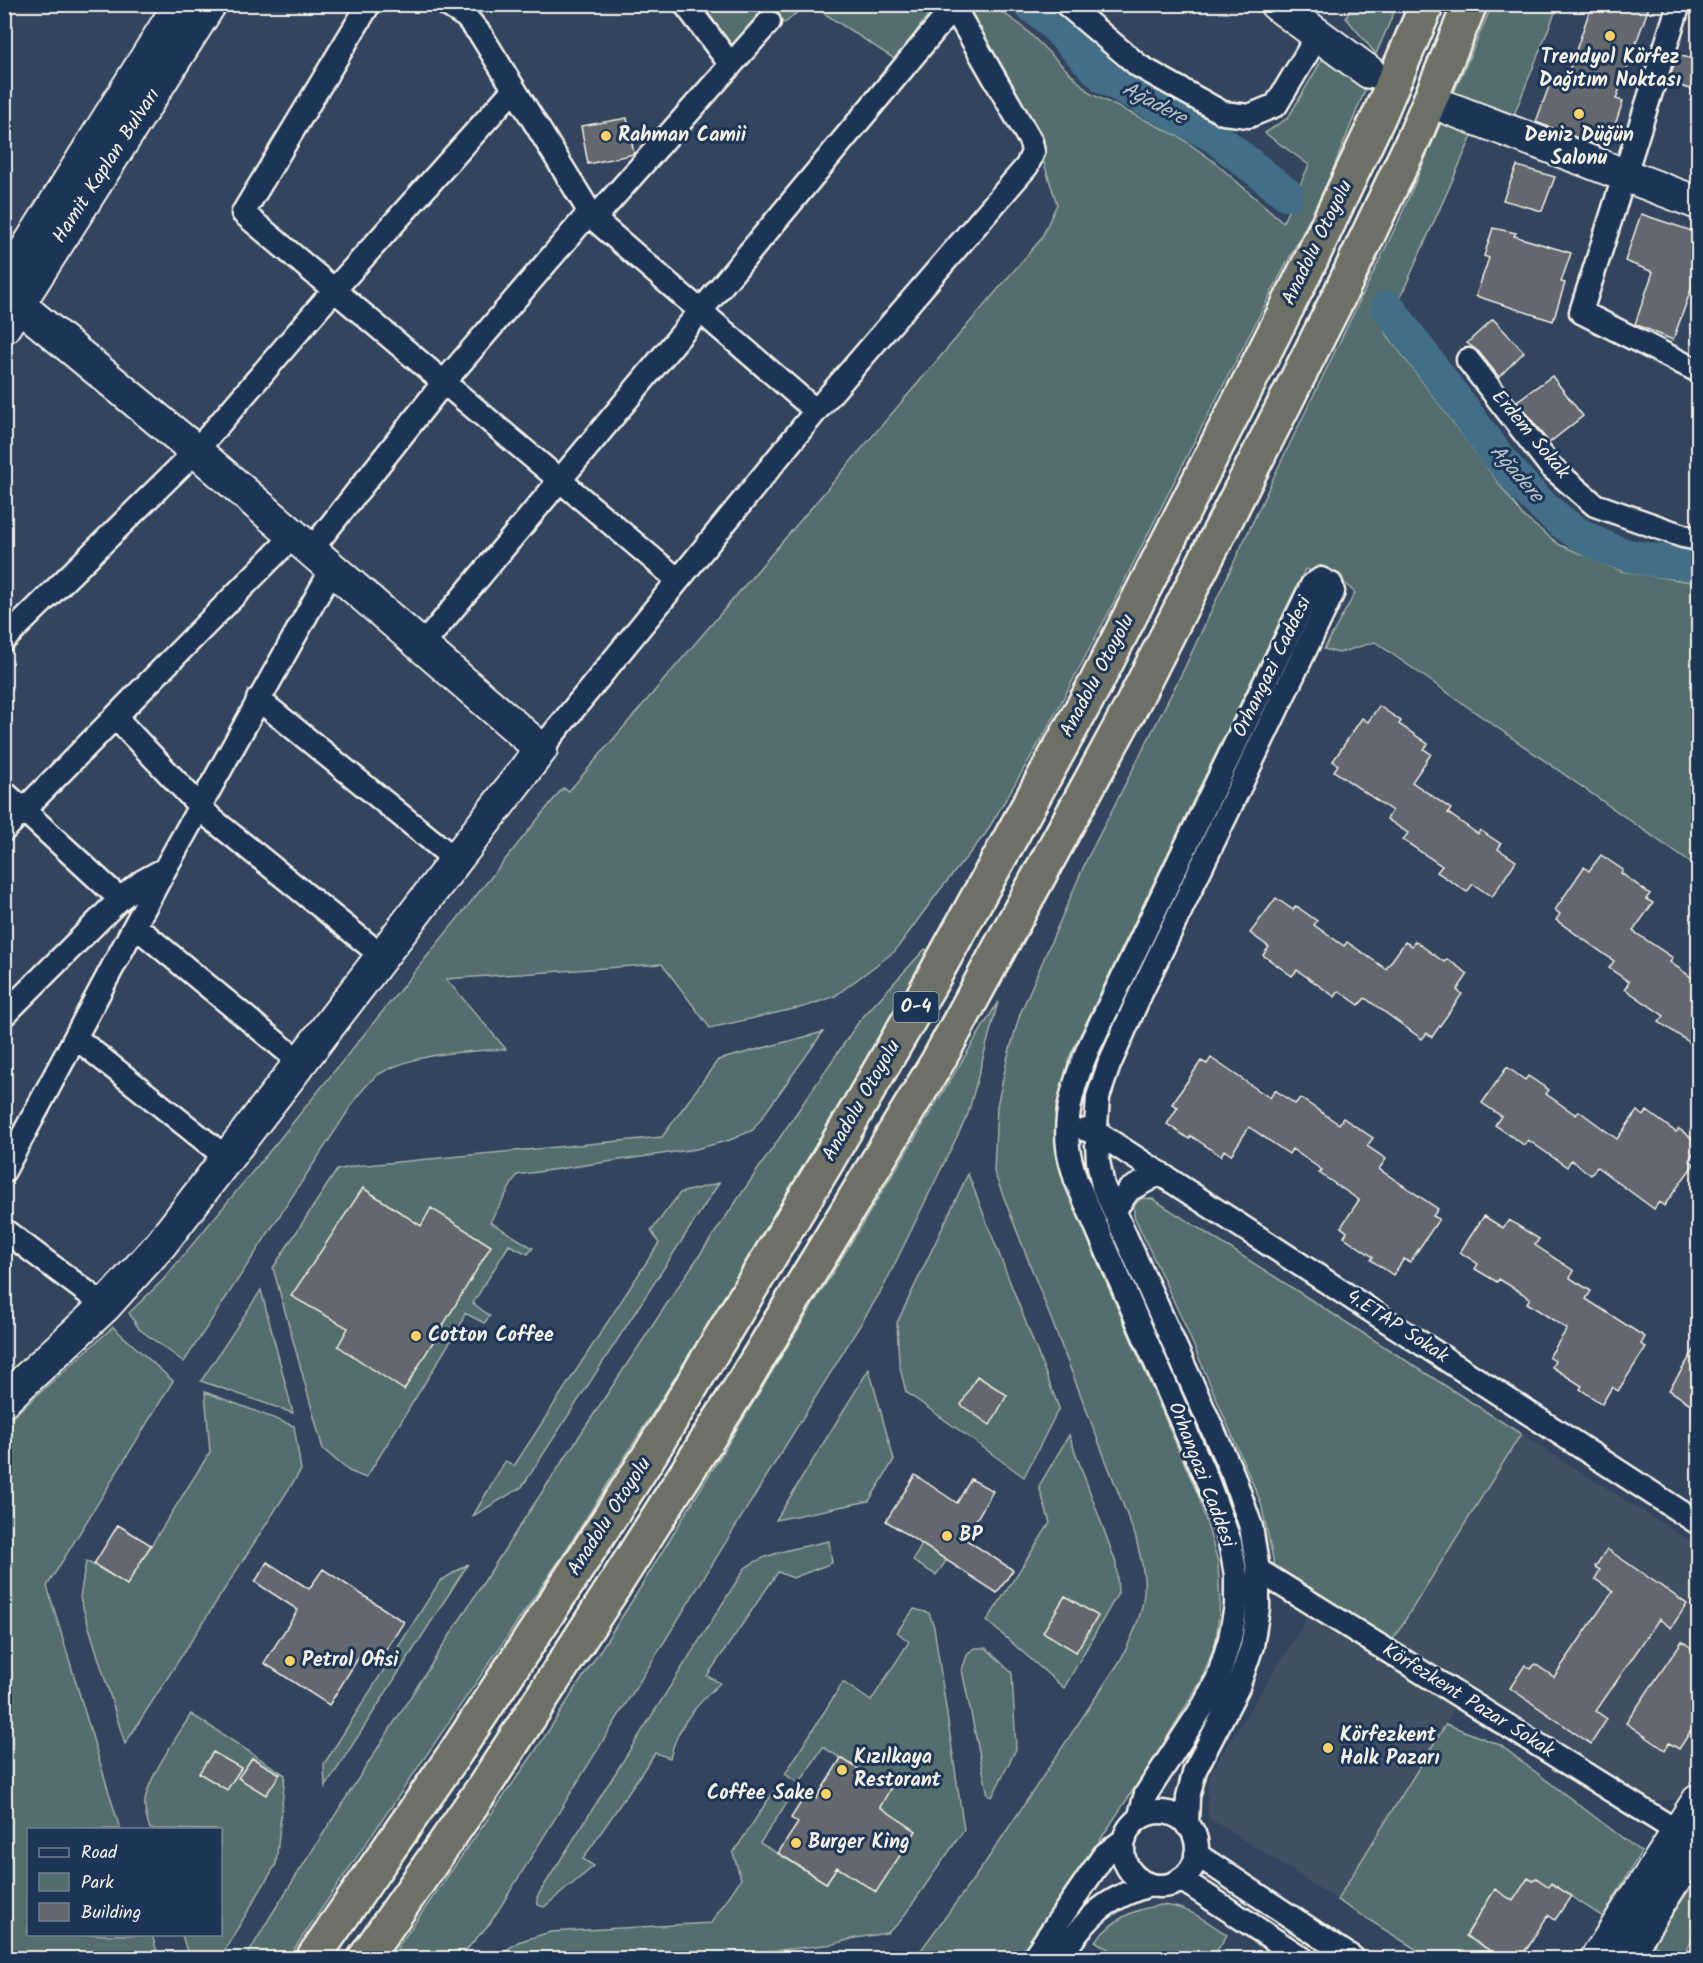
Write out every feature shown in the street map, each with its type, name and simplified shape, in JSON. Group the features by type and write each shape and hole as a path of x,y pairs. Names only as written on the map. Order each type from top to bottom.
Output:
{"highway":[{"name":"Anadolu Otoyolu","path":"313,1959 456,1752 651,1454 819,1175 931,982 1096,683 1302,278 1379,116 1427,4"},
{"name":"Anadolu Otoyolu","path":"365,1959 484,1787 626,1569 774,1333 938,1061 1129,711 1335,305 1415,136 1470,4"}],"street":[{"name":"Hamit Kaplan Bulvarı","path":"8,303 180,4"},
{"name":"Hamit Kaplan Bulvarı","path":"8,303 210,4"},
{"path":"369,4 243,213 678,580"},
{"path":"446,4 466,17 475,27 591,216 816,411"},
{"path":"685,4 731,65"},
{"path":"1066,4 1139,66 1222,113 1249,116 1276,105 1318,35"},
{"path":"1276,4 1369,72"},
{"path":"1679,4 1581,312 1698,371"},
{"path":"4,1400 105,1305 161,1244 541,749 816,411 1027,166 1034,152 1031,141 952,6 421,647"},
{"path":"4,830 116,718 312,552 444,382 591,216 769,22"},
{"path":"4,640 196,451 334,290 514,89"},
{"path":"1448,108 1698,203"},
{"path":"8,303 196,451 541,749"},
{"name":"Erdem Sokak","path":"1468,360 1551,467 1595,505 1698,539"},
{"path":"4,1171 258,699 312,552"},
{"name":"Orhangazi Caddesi","path":"1139,1819 1146,1794 1204,1705 1218,1678 1230,1639 1236,1606 1236,1575 1230,1542 1207,1479 1076,1180 1068,1148 1067,1127 1074,1082 1088,1049 1312,585 1321,579 1330,584 1333,592 1140,995 1098,1097 1096,1132 1103,1186 1233,1475 1251,1527 1258,1570 1258,1608 1252,1646 1238,1687 1194,1770 1188,1797 1187,1825"},
{"path":"258,699 457,861"},
{"path":"116,718 212,819 382,956"},
{"path":"4,792 120,899"},
{"path":"4,1015 120,899 143,881 165,869"},
{"path":"135,926 300,1062"},
{"path":"76,1038 228,1159"},
{"path":"1067,1127 1096,1132"},
{"name":"4.ETAP Sokak","path":"1096,1132 1698,1523"},
{"path":"1114,1211 1129,1190 1160,1173"},
{"path":"4,1230 105,1305"},
{"name":"Körfezkent Pazar Sokak","path":"1258,1570 1693,1842"},
{"path":"1624,1959 1693,1842 1698,1801"},
{"path":"1162,1812 1174,1815 1187,1825 1194,1838 1196,1854 1191,1868 1181,1879 1162,1886 1150,1885 1139,1880 1130,1872 1124,1856 1125,1839 1130,1828 1139,1819 1162,1812"},
{"path":"1033,1959 1104,1855 1125,1839"},
{"path":"1596,1959 1693,1842"},
{"path":"1196,1854 1353,1959"},
{"path":"1181,1879 1302,1959"},
{"path":"1059,1959 1080,1927 1108,1903 1127,1892 1150,1885"}],"shaded area":[{"path":"1521,1434 1698,1546 1698,1773 1681,1799 1649,1802 1392,1641"},
{"name":"Körfezkent Halk Pazarı","path":"1308,1617 1455,1708 1337,1900 1209,1818 1207,1791 1210,1773"}],"green space":[{"path":"702,5 806,5 785,23 764,14 732,45"},
{"path":"811,5 935,5 896,60"},
{"path":"962,5 989,5 996,8 1022,26 1091,94 1178,136 1212,160 1283,222 1309,165 1265,133 1288,118 1323,58 1365,90 1325,189 1045,733 986,833 895,951 835,996 807,1006 710,1028 662,964 446,979 506,1049 457,1052 425,1057 394,1067 373,1078 359,1094 184,1362 139,1329 129,1313 163,1280 278,1141 563,788 569,791 1041,239 1057,204 1040,151"},
{"path":"1352,5 1397,5 1376,54 1346,18"},
{"path":"1492,5 1558,5 1514,115 1485,107 1385,332 1524,517 1560,545 1621,571 1698,583 1698,868 1375,642 1339,653 1324,649 1355,593 1337,576 1305,569 1069,1058 1056,1107 1057,1146 1088,1240 1199,1497 1218,1562 1220,1603 1216,1641 1201,1681 1159,1751 1022,1958 915,1958 983,1866 1120,1661 1139,1618 1144,1594 1142,1567 1136,1538 994,1172 997,1106 1020,1014 1086,861 1184,669 1278,468 1398,222"},
{"path":"925,949 930,952 753,1254 561,1558 288,1958 246,1958 517,1530 688,1272 860,1020"},
{"path":"998,1002 968,1114 883,1288 491,1922 459,1958 390,1958 534,1753 632,1601"},
{"path":"823,1032 753,1130 730,1140 696,1149 517,1175 490,1222 533,1248 528,1254 509,1245 473,1303 490,1316 484,1323 465,1313 460,1326 366,1478 349,1471 323,1449 273,1268 337,1170 355,1166 662,1137 718,1060"},
{"path":"968,1174 1059,1408 1024,1477 906,1392 899,1363 897,1323"},
{"path":"719,1183 522,1487 473,1516 505,1461 514,1466 659,1243 651,1231 680,1193"},
{"path":"1142,1198 1153,1199 1521,1434 1392,1641 1276,1573 1261,1503 1183,1321 1134,1216 1134,1205"},
{"path":"261,1290 293,1413 201,1381"},
{"path":"113,1327 173,1381 47,1586 120,1828 27,1828 27,1936 152,1936 159,1958 5,1958 5,1424"},
{"path":"869,1369 894,1460 869,1501 776,1520"},
{"path":"205,1392 294,1426 301,1470 125,1744 80,1598 86,1561 127,1584 210,1452"},
{"path":"1069,1435 1116,1563 1118,1593 1064,1688 987,1621 1050,1523 1039,1486"},
{"path":"829,1541 832,1563 793,1578 778,1572 707,1676 720,1683 689,1716 673,1746 670,1758 655,1753 583,1859 594,1866 544,1907 538,1905 537,1897 745,1568 774,1554"},
{"path":"922,1544 947,1560 936,1575 913,1561"},
{"path":"468,1564 325,1788 324,1764 440,1581"},
{"path":"914,1609 929,1613 934,1627 964,1830 899,1923 887,1933 834,1944 711,1958 495,1958 518,1942 550,1932 711,1923 741,1879 733,1853 774,1791 788,1801 760,1843 826,1883 837,1867 876,1891 916,1831 880,1807 890,1789 823,1747 799,1784 785,1774 843,1682 871,1701 909,1642 897,1632"},
{"path":"975,1648 986,1648 1012,1673 1016,1749 992,1797 988,1795 962,1670 968,1653"},
{"path":"191,1714 285,1775 276,1864 220,1958 189,1958 182,1936 222,1936 222,1828 150,1828 145,1809 147,1792 164,1757"},
{"path":"1446,1724 1500,1745 1641,1852 1603,1917 1552,1884 1549,1887 1536,1878 1533,1881 1528,1910 1495,1890 1466,1935 1491,1951 1488,1956 1492,1958 1430,1958 1337,1900"},
{"path":"1698,1883 1698,1931 1684,1954 1673,1954 1653,1944 1693,1884"},
{"path":"1161,1905 1188,1911 1227,1935 1216,1952 1226,1958 1122,1958 1095,1941 1124,1916"}],"building":[{"path":"1592,4 1650,4 1616,99 1623,101 1607,149 1536,122 1552,78 1565,82"},
{"path":"1677,55 1698,60 1698,91 1668,83"},
{"name":"Rahman Camii","path":"627,118 634,154 588,164 581,126"},
{"path":"1517,166 1555,177 1542,211 1503,200"},
{"path":"1641,214 1698,233 1698,286 1693,284 1673,340 1635,324 1653,272 1625,261"},
{"path":"1493,228 1516,233 1514,236 1571,253 1561,282 1565,283 1553,321 1476,296 1489,258 1484,256"},
{"path":"1493,319 1524,352 1499,377 1479,352 1467,343"},
{"path":"1552,376 1583,416 1549,443 1517,401"},
{"path":"1379,706 1401,721 1399,724 1428,744 1424,749 1431,754 1412,782 1451,809 1448,813 1478,834 1480,830 1501,844 1498,849 1516,861 1492,897 1473,884 1467,892 1437,872 1442,866 1403,840 1408,833 1387,819 1392,811 1334,771 1338,765 1333,761 1362,718 1368,722"},
{"path":"1601,855 1623,870 1621,873 1650,894 1646,899 1653,903 1633,931 1673,958 1670,962 1698,982 1698,1028 1689,1042 1659,1022 1664,1016 1625,989 1629,982 1609,968 1614,961 1556,920 1560,914 1555,910 1584,867 1589,871"},
{"path":"1276,898 1293,910 1296,906 1317,921 1314,925 1344,946 1347,942 1386,969 1405,942 1412,946 1415,941 1444,962 1447,959 1468,974 1457,990 1462,994 1432,1037 1427,1033 1422,1039 1365,998 1359,1005 1339,991 1335,997 1297,970 1292,976 1263,955 1269,947 1250,933"},
{"path":"1211,1058 1270,1098 1275,1090 1295,1104 1300,1098 1339,1124 1343,1118 1373,1138 1367,1146 1386,1159 1379,1169 1438,1209 1433,1216 1439,1219 1410,1262 1404,1259 1393,1275 1371,1260 1373,1257 1344,1237 1347,1232 1341,1227 1359,1200 1319,1173 1322,1170 1292,1149 1289,1154 1249,1127 1231,1155 1224,1150 1221,1156 1191,1136 1189,1139 1167,1124 1178,1107 1172,1104 1201,1061 1207,1064"},
{"path":"1507,1067 1525,1080 1528,1076 1549,1090 1546,1094 1576,1115 1579,1111 1617,1139 1637,1111 1644,1116 1647,1111 1676,1132 1679,1129 1698,1143 1689,1160 1694,1164 1664,1206 1659,1202 1654,1209 1597,1167 1591,1175 1571,1160 1567,1167 1528,1140 1524,1145 1495,1125 1501,1116 1482,1103"},
{"path":"363,1188 421,1226 431,1208 491,1246 404,1390 338,1346 348,1328 291,1296"},
{"path":"1484,1216 1503,1228 1509,1220 1539,1239 1535,1245 1574,1271 1570,1278 1591,1291 1586,1299 1645,1337 1641,1344 1646,1347 1618,1391 1612,1387 1602,1404 1580,1389 1582,1386 1552,1367 1555,1361 1549,1357 1567,1329 1527,1303 1530,1298 1499,1279 1497,1282 1475,1269 1478,1264 1460,1252"},
{"path":"1698,1344 1698,1409 1669,1390"},
{"path":"977,1376 1007,1395 990,1425 961,1405"},
{"path":"915,1475 957,1503 971,1479 993,1491 965,1539 1013,1570 997,1593 886,1521"},
{"path":"118,1525 151,1545 127,1585 94,1564"},
{"path":"1607,1549 1687,1604 1671,1628 1659,1619 1596,1711 1607,1719 1591,1744 1510,1688 1525,1665 1531,1669 1535,1664 1554,1677 1613,1591 1595,1579 1600,1570 1595,1567"},
{"path":"267,1562 309,1589 323,1569 404,1622 378,1662 362,1652 329,1705 264,1663 298,1610 255,1582"},
{"path":"1065,1596 1098,1616 1076,1652 1043,1632"},
{"path":"1682,1641 1698,1653 1698,1720 1679,1749 1669,1743 1665,1750 1626,1723"},
{"path":"213,1752 241,1768 227,1790 199,1773"},
{"path":"252,1758 280,1774 266,1795 238,1778"},
{"path":"841,1758 890,1789 880,1807 916,1831 876,1892 837,1867 826,1883 778,1853 798,1823 791,1818 803,1799 807,1793 816,1799"},
{"path":"1528,1878 1533,1881 1536,1878 1549,1887 1551,1883 1571,1896 1555,1920 1548,1915 1520,1959 1486,1959 1491,1951 1466,1936 1495,1889 1513,1901"}],"waterway":[{"name":"Ağadere","path":"1029,4 1046,17 1105,78 1215,137 1287,194"},
{"name":"Ağadere","path":"1388,307 1511,472 1548,511 1592,541 1617,552 1647,559 1698,565"}],"place":[{"name":"Trendyol Körfez Dağıtım Noktası","path":"1610,36"},
{"name":"Deniz Düğün Salonu","path":"1579,114"},
{"name":"Rahman Camii","path":"606,136"},
{"name":"Cotton Coffee","path":"416,1336"},
{"name":"BP","path":"947,1536"},
{"name":"Petrol Ofisi","path":"290,1661"},
{"name":"Körfezkent Halk Pazarı","path":"1328,1748"},
{"name":"Kızılkaya Restorant","path":"842,1770"},
{"name":"Coffee Sake","path":"826,1794"},
{"name":"Burger King","path":"796,1843"}]}
